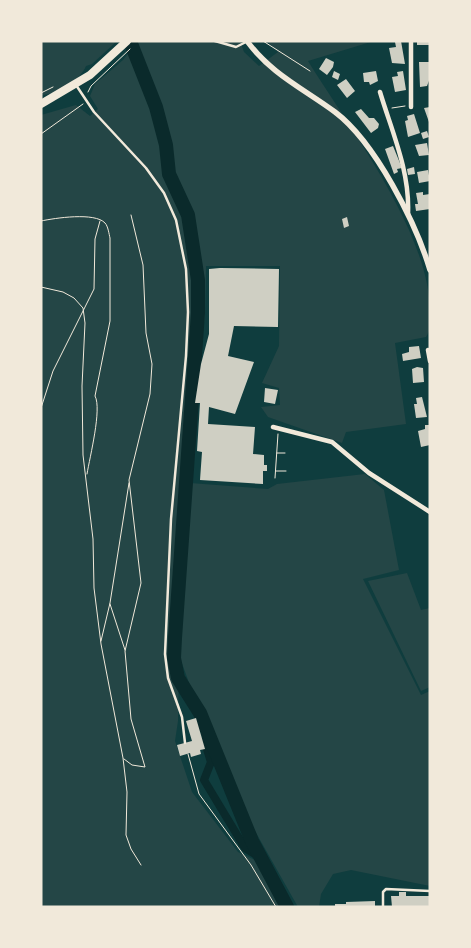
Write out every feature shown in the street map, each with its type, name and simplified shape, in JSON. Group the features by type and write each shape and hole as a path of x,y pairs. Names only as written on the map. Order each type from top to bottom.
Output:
{"main road":[{"path":"41,104 96,76 130,44"}],"street":[{"path":"247,41 274,71 336,112 356,131 371,150 408,215 430,270"},
{"path":"411,41 411,107"},
{"path":"380,92 404,169 408,215"},
{"path":"428,350 430,362"},
{"path":"272,427 332,442 369,473 430,512"}],"lane":[{"path":"215,41 236,47 247,41"},
{"path":"76,85 86,101 146,168 164,193 176,220 186,269 188,312 186,356 171,519 165,654 168,678 182,717 184,743"},
{"path":"383,907 383,892 386,889 430,891"}],"path":[{"path":"263,41 310,71"},
{"path":"89,92 96,76 130,44"},
{"path":"41,134 86,101"},
{"path":"385,109 400,105 411,107"},
{"path":"101,644 110,604 129,480 150,394 152,364 146,333 143,265 131,215"},
{"path":"41,221 64,216 100,220 107,226 110,238 110,320 95,396 98,402 99,414 93,432 87,477"},
{"path":"41,408 53,371 94,288 95,239 100,220"},
{"path":"41,287 63,292 74,298 83,308 83,455 93,539 94,588 101,644 123,758 127,792 126,835 131,849 141,865"},
{"path":"274,478 279,429"},
{"path":"276,453 285,453"},
{"path":"275,471 286,471"},
{"path":"125,651 141,583 129,480"},
{"path":"110,604 125,651 131,719 145,767 132,765 123,758"},
{"path":"188,754 199,794 255,871 276,906"}],"shaded area":[{"path":"41,41 117,41 92,64 86,66 68,86 61,90 41,95"},
{"path":"138,41 240,41 244,52 259,66 278,52 267,41 374,41 308,61 385,182 417,249 426,281 430,312 428,334 426,337 395,343 406,424 346,432 342,443 268,417 261,407 280,405 279,388 262,383 279,346 280,266 206,266 205,315 194,404 190,483 268,489 277,484 365,474 384,490 399,570 363,579 421,695 430,691 430,886 351,870 333,874 321,894 319,907 298,907 220,769 179,655 178,721 175,741 192,792 238,852 270,867 292,907 41,907 41,115 76,105 90,116 98,109 90,96 95,84 123,60"},
{"path":"407,573 421,610 430,608 430,687 421,691 368,581"}],"building":[{"path":"401,41 405,64 392,63 389,48 396,47 395,42"},
{"path":"417,41 429,41 429,45 417,45"},
{"path":"326,58 334,62 327,75 319,69"},
{"path":"419,62 430,62 430,78 427,86 420,87"},
{"path":"334,71 340,74 338,80 332,77"},
{"path":"376,71 378,81 370,85 369,82 364,82 363,73"},
{"path":"403,71 406,90 395,92 392,77 398,76 397,72"},
{"path":"346,79 355,91 347,98 337,85"},
{"path":"430,107 430,122 429,122 424,108"},
{"path":"361,109 369,118 374,118 379,124 378,128 371,133 355,112"},
{"path":"414,114 420,133 408,137 405,121 408,120 407,116"},
{"path":"427,131 429,137 423,139 421,133"},
{"path":"427,143 429,155 419,156 415,145"},
{"path":"393,146 402,168 397,169 398,172 394,174 385,149"},
{"path":"414,167 415,174 408,175 407,169"},
{"path":"428,170 430,181 419,183 417,172"},
{"path":"423,192 423,195 430,194 430,209 416,211 415,204 418,204 416,193"},
{"path":"347,217 349,226 344,228 342,219"},
{"path":"209,269 279,269 278,327 234,326 228,356 254,362 235,414 209,407 208,424 255,427 253,454 264,455 264,465 267,465 267,471 263,471 263,484 200,480 202,452 197,451 200,403 195,403 201,364 209,334"},
{"path":"419,346 421,358 403,361 402,354 409,352 409,347"},
{"path":"417,367 423,368 424,382 413,383 412,369"},
{"path":"265,388 278,390 275,404 264,402"},
{"path":"422,397 427,417 416,418 414,404 417,404 416,398"},
{"path":"425,425 430,425 430,445 421,447 418,431 425,429"},
{"path":"196,718 205,749 200,750 201,754 191,757 190,753 180,756 177,745 192,741 186,721"},
{"path":"399,892 406,892 406,896 430,896 430,907 392,907 391,896 399,896"},
{"path":"375,901 375,907 335,907 335,904 346,904 346,902"}],"waterway":[{"path":"130,41 156,107 166,145 169,174 188,215 198,280 198,313 174,658 178,678 200,713 252,841 287,907"},
{"path":"207,734 205,743 211,762 204,780 245,848 261,858"}]}
